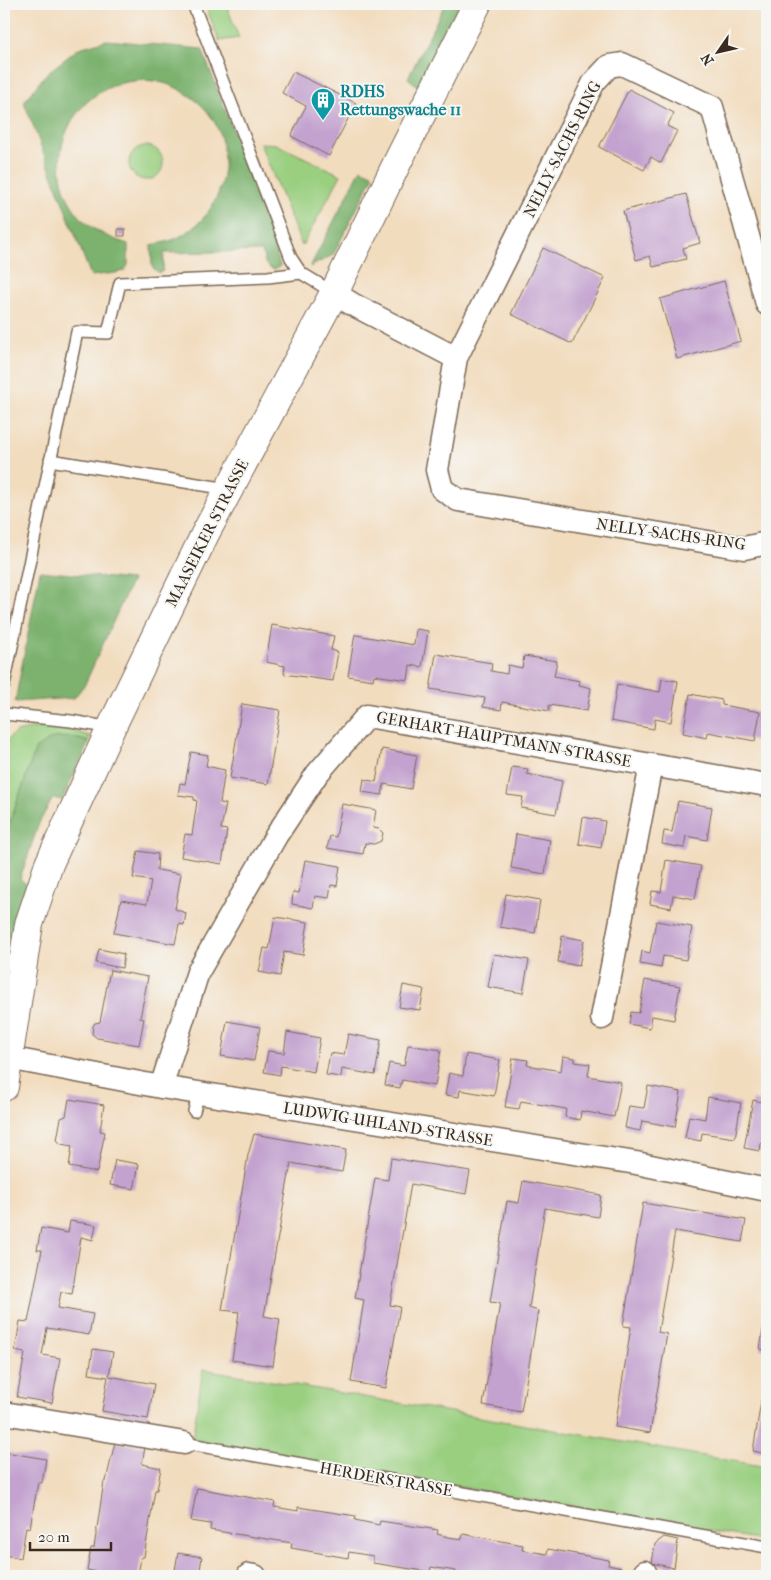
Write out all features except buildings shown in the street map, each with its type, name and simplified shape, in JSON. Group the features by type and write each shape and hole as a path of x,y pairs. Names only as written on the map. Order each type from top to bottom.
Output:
{"street":[{"name":"MAASEIKER STRASSE","path":"4,1087 8,1058 12,966 29,924 49,864 111,728 205,534 334,293 477,4"},
{"name":"NELLY-SACHS-RING","path":"767,304 712,107 622,64 610,66 594,82 456,358 437,470 442,489 458,500 744,548 767,543"},
{"path":"334,293 456,358"},
{"name":"GERHART-HAUPTMANN-STRASSE","path":"161,1088 198,972 276,836 316,774 366,716 767,785"},
{"name":"GERHART-HAUPTMANN-STRASSE","path":"602,1018 651,764"},
{"name":"LUDWIG-UHLAND-STRASSE","path":"8,1058 161,1088 197,1102 636,1163 767,1190"},
{"name":"HERDERSTRASSE","path":"4,1412 184,1443"}],"lane":[{"path":"193,4 291,258 301,273 334,293"},
{"path":"4,685 77,332 108,333 120,283 268,277 301,273"},
{"path":"50,460 228,490"},
{"path":"4,714 71,721 111,728"},
{"name":"HERDERSTRASSE","path":"184,1443 767,1547"}],"green space":[{"path":"205,4 226,4 239,38 219,41"},
{"path":"445,4 460,4 419,87 408,78"},
{"path":"107,40 202,49 266,218 280,266 274,270 268,266 262,251 164,253 163,271 158,273 152,267 151,245 174,239 191,230 212,207 222,179 224,163 219,132 213,119 199,103 171,85 140,80 112,86 93,97 78,112 67,130 61,150 61,172 66,193 77,213 87,224 100,232 128,244 128,265 124,271 91,276 24,102 46,74 79,48"},
{"path":"260,143 276,144 341,175 302,246"},
{"path":"146,146 153,147 158,151 162,156 162,170 158,175 153,179 146,180 139,179 134,175 130,170 129,163 130,156 134,151 139,147"},
{"path":"361,169 374,175 333,255 310,267"},
{"path":"40,571 132,580 85,684 74,698 15,702"},
{"path":"49,725 90,736 89,742 71,737 36,748 4,839 4,743 16,732"},
{"path":"71,737 89,742 62,800 53,798 39,823 20,879 30,887 18,928 12,937 4,937 4,839 36,748 52,738"},
{"path":"203,1369 767,1467 767,1541 192,1440"}],"place":[{"name":"RDHS Rettungswache 11","path":"323,121"}]}
